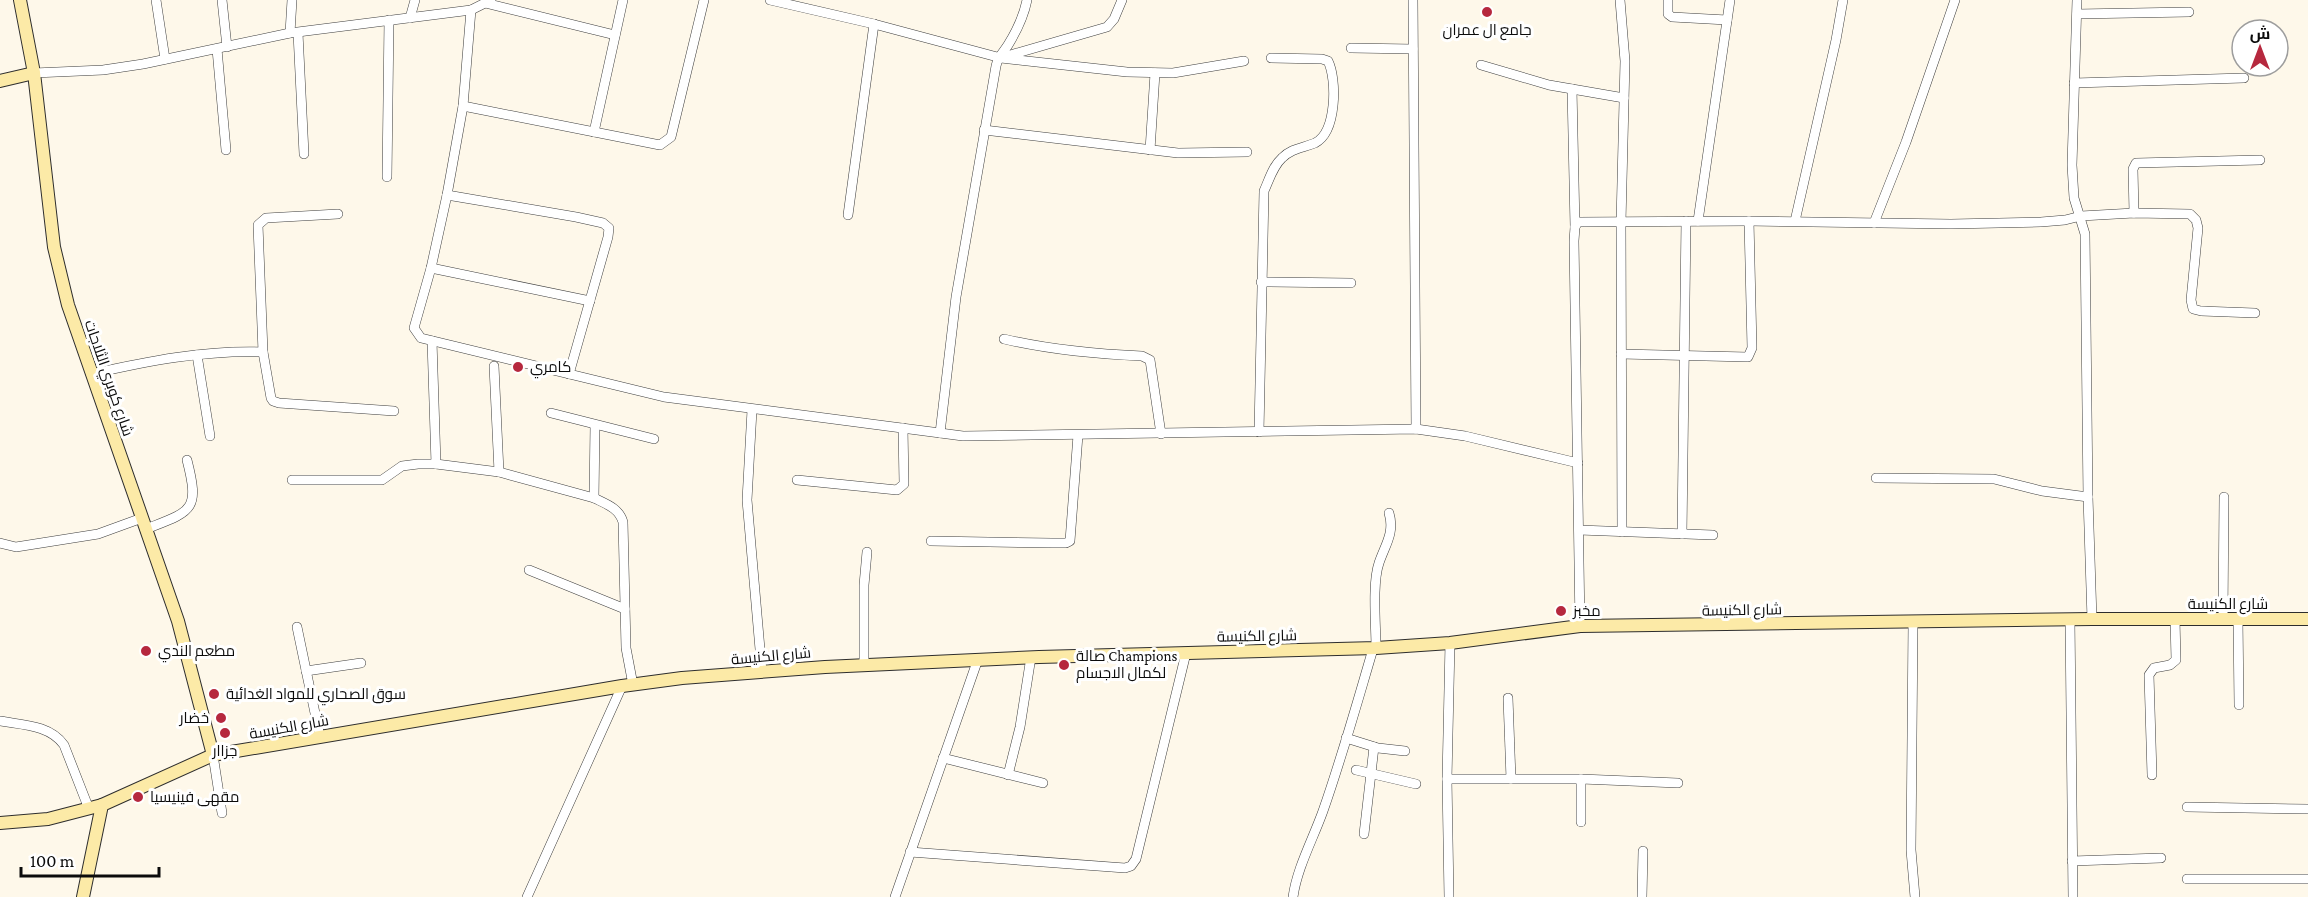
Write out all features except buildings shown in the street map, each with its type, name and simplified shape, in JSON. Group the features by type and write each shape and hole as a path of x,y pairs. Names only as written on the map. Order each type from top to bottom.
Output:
{"main road":[{"name":"شارع كوبري الثلاجات","path":"20,0 34,73 54,247 68,305 180,629 213,755"},
{"path":"0,81 34,73"},
{"name":"شارع الكنيسة","path":"0,823 48,819 95,807 213,755 628,685 762,672 1031,657 1374,649 1450,643 1580,627 2092,619 2308,620"},
{"path":"83,897 95,807"}],"street":[{"path":"156,0 165,59"},
{"path":"222,0 225,150"},
{"path":"292,0 304,154"},
{"path":"410,18 415,0"},
{"path":"594,132 623,0"},
{"path":"463,106 660,145 671,137 704,0"},
{"path":"770,0 874,24 1000,58 1155,73 1197,70 1244,62"},
{"path":"940,433 956,297 984,130 1000,58 1022,17 1027,0"},
{"path":"1000,58 1107,27 1114,19 1122,0"},
{"path":"1413,0 1416,429"},
{"path":"1620,0 1625,61 1621,222 1622,532"},
{"path":"1668,0 1668,14 1672,17 1727,20"},
{"path":"1698,221 1730,0"},
{"path":"1795,221 1843,0"},
{"path":"1874,223 1906,142 1955,0"},
{"path":"2078,0 2072,165 2074,198 2085,234 2092,619"},
{"path":"34,73 103,70 294,33 471,10 488,2 615,34"},
{"path":"471,10 463,106 431,268 414,328 418,335 432,341 664,397 963,436 1416,429 1465,436 1578,463"},
{"path":"2077,14 2189,12"},
{"path":"387,177 389,20"},
{"path":"848,215 874,24"},
{"path":"1351,48 1413,49"},
{"path":"1259,432 1264,191 1279,160 1288,152 1317,142 1325,133 1334,109 1333,76 1328,61 1322,58 1271,58"},
{"path":"1481,65 1572,89 1624,98"},
{"path":"1150,150 1155,73"},
{"path":"2074,83 2244,78"},
{"path":"1572,89 1580,627"},
{"path":"984,130 1178,153 1247,152"},
{"path":"2134,213 2133,169 2136,163 2260,160"},
{"path":"447,195 576,217 603,223 609,228 569,374"},
{"path":"1575,227 1578,222 1686,221 1951,224 2041,222 2081,216 2134,213 2190,214 2196,220 2198,228 2191,300 2193,309 2201,312 2255,313"},
{"path":"338,214 266,218 258,225 263,352 269,391 273,401 394,411"},
{"path":"1682,534 1686,221"},
{"path":"1622,354 1743,358 1751,354 1749,221"},
{"path":"431,268 590,301"},
{"path":"1261,282 1352,283"},
{"path":"1005,339 1072,352 1142,357 1150,360 1161,434"},
{"path":"432,341 436,464"},
{"path":"91,374 146,361 197,355 263,352"},
{"path":"197,355 210,436"},
{"path":"494,366 499,472"},
{"path":"752,410 747,500 762,672"},
{"path":"551,413 654,439"},
{"path":"594,498 595,425"},
{"path":"797,480 897,490 902,488 905,479 903,428"},
{"path":"931,541 1066,543 1070,541 1077,435"},
{"path":"0,543 16,547 98,534 180,516 191,503 194,488 187,460"},
{"path":"292,480 382,480 402,466 436,464 499,472 594,498 612,507 622,518 628,685 527,897"},
{"path":"1876,478 1994,479 2088,497"},
{"path":"2223,619 2224,496"},
{"path":"1293,897 1295,882 1312,843 1374,649 1376,577 1379,562 1389,540 1391,523 1389,513"},
{"path":"1579,530 1713,535"},
{"path":"864,665 867,552"},
{"path":"529,570 625,609"},
{"path":"2152,775 2149,675 2154,668 2170,666 2176,660 2175,619"},
{"path":"2238,619 2239,705"},
{"path":"2070,621 2073,897"},
{"path":"1913,623 1911,850 1915,897"},
{"path":"297,627 320,737"},
{"path":"1449,897 1447,778 1450,643"},
{"path":"910,852 1125,868 1131,866 1136,859 1186,653"},
{"path":"1008,775 1020,727 1031,657"},
{"path":"895,897 978,659"},
{"path":"306,672 361,663"},
{"path":"1508,698 1511,779"},
{"path":"0,722 46,730 59,738 95,807"},
{"path":"1346,738 1374,747 1405,751"},
{"path":"1364,834 1374,747"},
{"path":"213,755 222,813"},
{"path":"943,758 1043,783"},
{"path":"1356,770 1416,784"},
{"path":"1447,778 1581,779 1678,783"},
{"path":"1581,779 1581,822"},
{"path":"2187,807 2308,809"},
{"path":"1642,897 1643,852"},
{"path":"2072,861 2161,858"},
{"path":"2187,879 2308,879"}],"place":[{"name":"جامع ال عمران","path":"1487,12"},
{"name":"كامري","path":"518,367"},
{"name":"مخبز","path":"1561,611"},
{"name":"مطعم الندي","path":"146,651"},
{"name":"صالة Champions لكمال الاجسام","path":"1064,665"},
{"name":"سوق الصحاري للمواد الغدائية","path":"214,694"},
{"name":"خضار","path":"221,718"},
{"name":"جزاار","path":"225,733"},
{"name":"مقهى فينيسيا","path":"138,797"}]}
